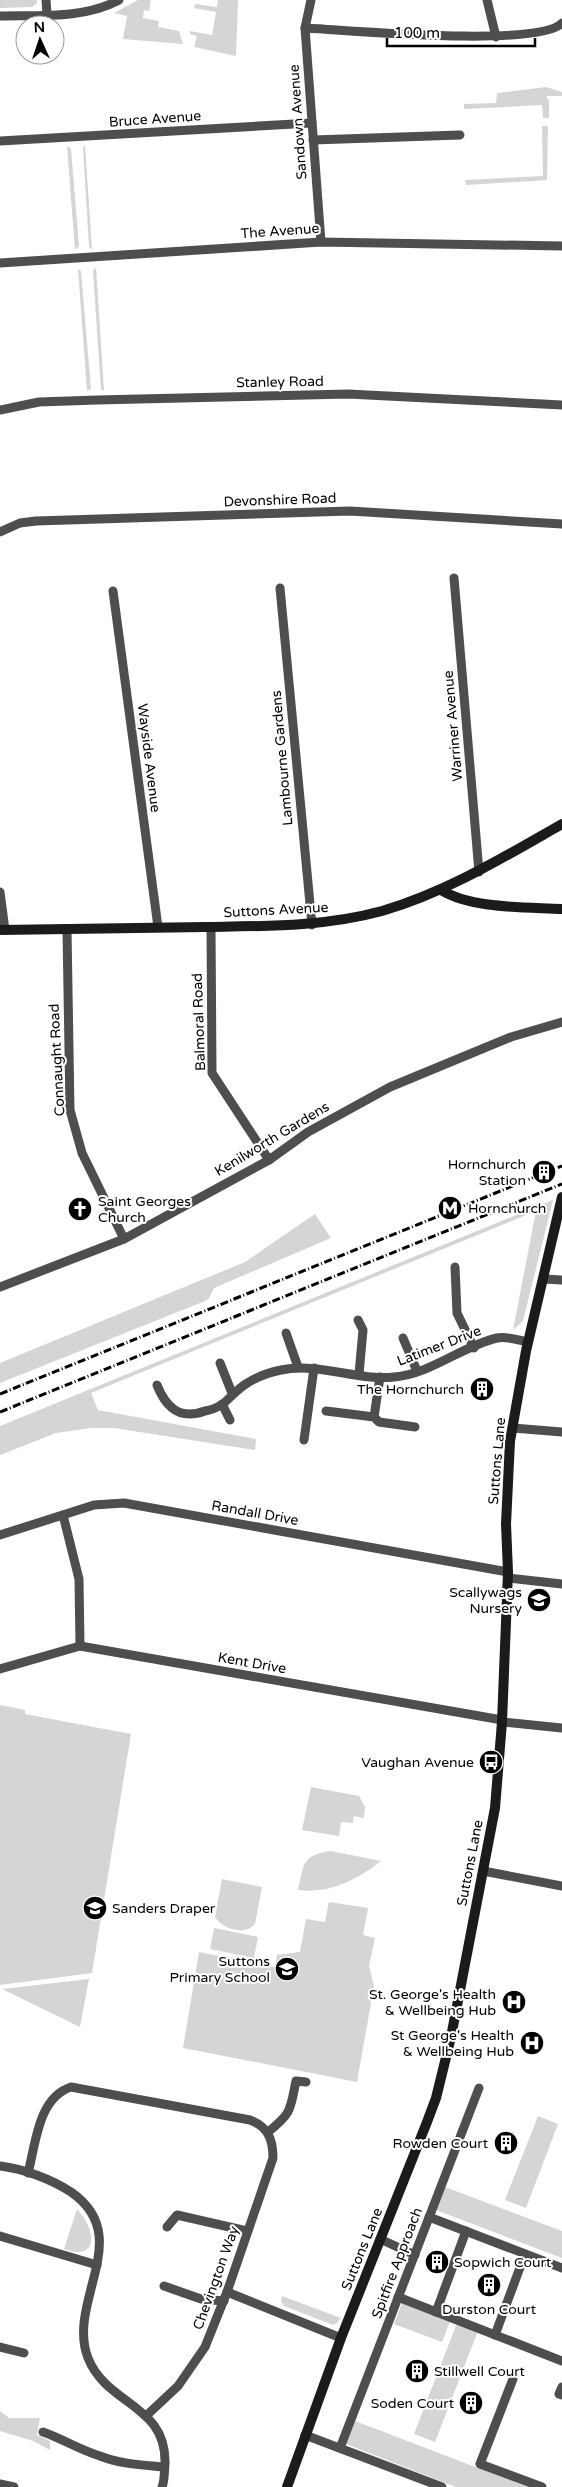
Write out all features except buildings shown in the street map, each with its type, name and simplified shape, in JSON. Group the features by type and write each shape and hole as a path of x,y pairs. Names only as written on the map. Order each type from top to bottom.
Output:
{"street":[{"path":"46,0 47,14"},
{"path":"0,16 82,13 106,7 119,0"},
{"name":"Sandown Avenue","path":"311,0 305,28 321,242"},
{"path":"487,0 496,37"},
{"path":"305,28 496,37 551,29 562,23"},
{"name":"Bruce Avenue","path":"0,141 312,123"},
{"path":"313,140 460,135"},
{"name":"The Avenue","path":"0,263 321,242 562,246"},
{"name":"Stanley Road","path":"0,410 39,402 348,394 562,405"},
{"name":"Devonshire Road","path":"0,532 20,523 36,521 350,511 562,524"},
{"name":"Warriner Avenue","path":"454,578 479,872"},
{"name":"Lambourne Gardens","path":"280,588 312,924"},
{"name":"Wayside Avenue","path":"114,592 158,928"},
{"name":"Suttons Avenue","path":"3,930 312,924 382,911 440,890 479,872 562,824"},
{"path":"440,890 454,898 480,903 562,909"},
{"path":"0,892 3,930"},
{"name":"Balmoral Road","path":"211,926 212,1072 269,1160"},
{"name":"Connaught Road","path":"68,930 70,1110 82,1154 124,1239"},
{"name":"Kenilworth Gardens","path":"0,1287 124,1239 269,1160 319,1126 412,1076 511,1037 562,1022"},
{"name":"Suttons Lane","path":"287,2487 341,2338 436,2098 451,2037 484,1871 494,1808 502,1721 508,1575 506,1524 512,1428 528,1342 562,1197"},
{"path":"455,1268 457,1313 474,1348"},
{"path":"543,1279 562,1280"},
{"path":"358,1320 363,1330 360,1374"},
{"path":"286,1333 298,1367"},
{"path":"404,1338 417,1371"},
{"name":"Latimer Drive","path":"157,1385 167,1405 175,1412 184,1415 199,1414 222,1404 232,1393 265,1374 298,1367 380,1377 395,1377 417,1371 498,1338 528,1342"},
{"path":"220,1363 232,1393"},
{"path":"304,1440 314,1368"},
{"path":"374,1417 380,1377"},
{"path":"222,1404 230,1420"},
{"path":"326,1411 374,1417 379,1422 414,1427"},
{"path":"512,1428 562,1432"},
{"name":"Randall Drive","path":"0,1536 94,1505 124,1503 562,1584"},
{"path":"63,1514 79,1579 80,1646"},
{"name":"Kent Drive","path":"0,1670 80,1646 502,1721"},
{"path":"502,1721 562,1728"},
{"path":"484,1871 562,1886"},
{"path":"28,2173 47,2105 61,2091 72,2087 250,2120 259,2124 268,2132 287,2117 296,2081 306,2082"},
{"name":"Spitfire Approach","path":"340,2448 479,2088"},
{"name":"Chevington Way","path":"147,2415 178,2386 200,2355 226,2296 273,2158 273,2145 268,2132"},
{"path":"0,2166 28,2173 64,2187 90,2208 98,2225 97,2265 86,2318 87,2355 104,2384 147,2415 155,2425 163,2446 164,2467 162,2487"},
{"path":"167,2227 177,2215 248,2231"},
{"path":"429,2217 562,2268"},
{"path":"436,2312 466,2231"},
{"path":"0,2236 97,2265"},
{"path":"380,2239 415,2255"},
{"path":"495,2335 526,2254"},
{"path":"164,2286 201,2299 226,2296 341,2338"},
{"path":"398,2297 562,2360"},
{"path":"0,2348 24,2353"},
{"path":"513,2379 480,2464 542,2487"},
{"path":"562,2387 559,2394 562,2395"},
{"path":"43,2432 69,2441 100,2457 140,2465 164,2467"},
{"path":"305,2435 442,2487"},
{"path":"0,2484 14,2487"}],"shaded area":[{"path":"0,0 37,0 37,3 32,7 0,8"},
{"path":"138,0 151,0 149,11 144,10 143,18 159,21 158,27 179,31 183,44 123,39 127,16 114,13"},
{"path":"218,0 238,0 236,56 194,47 197,36 190,34 190,31 212,35 216,12 194,8 195,4 217,7"},
{"path":"546,87 562,92 562,96 546,96 549,101 549,118 543,118 542,105 464,109 464,104 496,103 497,93"},
{"path":"542,126 548,126 547,180 466,185 465,180 543,176"},
{"path":"85,145 92,250 89,246 83,148"},
{"path":"67,146 71,149 79,246 75,250"},
{"path":"96,267 104,391 101,389 93,271"},
{"path":"78,269 81,271 91,389 87,391"},
{"path":"553,1200 523,1321 513,1330 536,1211 91,1393 98,1410 256,1439 255,1450 114,1428 91,1428 56,1433 0,1455 0,1426"},
{"path":"315,1214 331,1238 214,1288 209,1298 205,1301 0,1383 0,1363 245,1262"},
{"path":"0,1705 25,1710 25,1714 131,1734 92,1973 0,1985"},
{"path":"311,1787 359,1796 365,1807 364,1818 354,1816 353,1823 341,1822 339,1836 302,1830"},
{"path":"331,1851 381,1861 352,1880 332,1888 309,1891 298,1890 303,1867 309,1858"},
{"path":"222,1879 262,1887 255,1924 250,1928 234,1930 223,1925 215,1917"},
{"path":"329,1902 368,1908 363,1935 375,1938 369,1966 374,1986 357,2082 183,2048 199,1952 275,1967 277,1955 300,1952 306,1919 325,1922"},
{"path":"214,1928 258,1937 254,1958 210,1949"},
{"path":"89,1979 80,2027 2,1989"},
{"path":"538,2116 558,2124 526,2208 505,2200"},
{"path":"445,2187 562,2231 562,2258 436,2210"},
{"path":"77,2209 88,2225 91,2241 89,2247 84,2251 76,2252 64,2249"},
{"path":"282,2296 341,2318 333,2325 284,2306 281,2301"},
{"path":"402,2303 450,2321 442,2342 394,2324"},
{"path":"457,2323 478,2331 435,2442 414,2434"},
{"path":"0,2411 9,2418 40,2418 37,2435 50,2441 50,2450 33,2441 0,2431"},
{"path":"355,2421 528,2487 456,2487 346,2444"}],"railway":[{"path":"0,1394 562,1166"},
{"path":"0,1412 562,1184"}],"place":[{"name":"Hornchurch Station","path":"544,1172"},
{"name":"Hornchurch","path":"450,1208"},
{"name":"Saint Georges Church","path":"80,1209"},
{"name":"The Hornchurch","path":"482,1389"},
{"name":"Scallywags Nursery","path":"539,1600"},
{"name":"Vaughan Avenue","path":"491,1762"},
{"name":"Sanders Draper","path":"95,1908"},
{"name":"Suttons Primary School","path":"287,1969"},
{"name":"St. George's Health & Wellbeing Hub","path":"514,2002"},
{"name":"St George's Health & Wellbeing Hub","path":"532,2043"},
{"name":"Rowden Court","path":"506,2143"},
{"name":"Sopwich Court","path":"437,2262"},
{"name":"Durston Court","path":"489,2285"},
{"name":"Stillwell Court","path":"417,2371"},
{"name":"Soden Court","path":"471,2403"}]}
